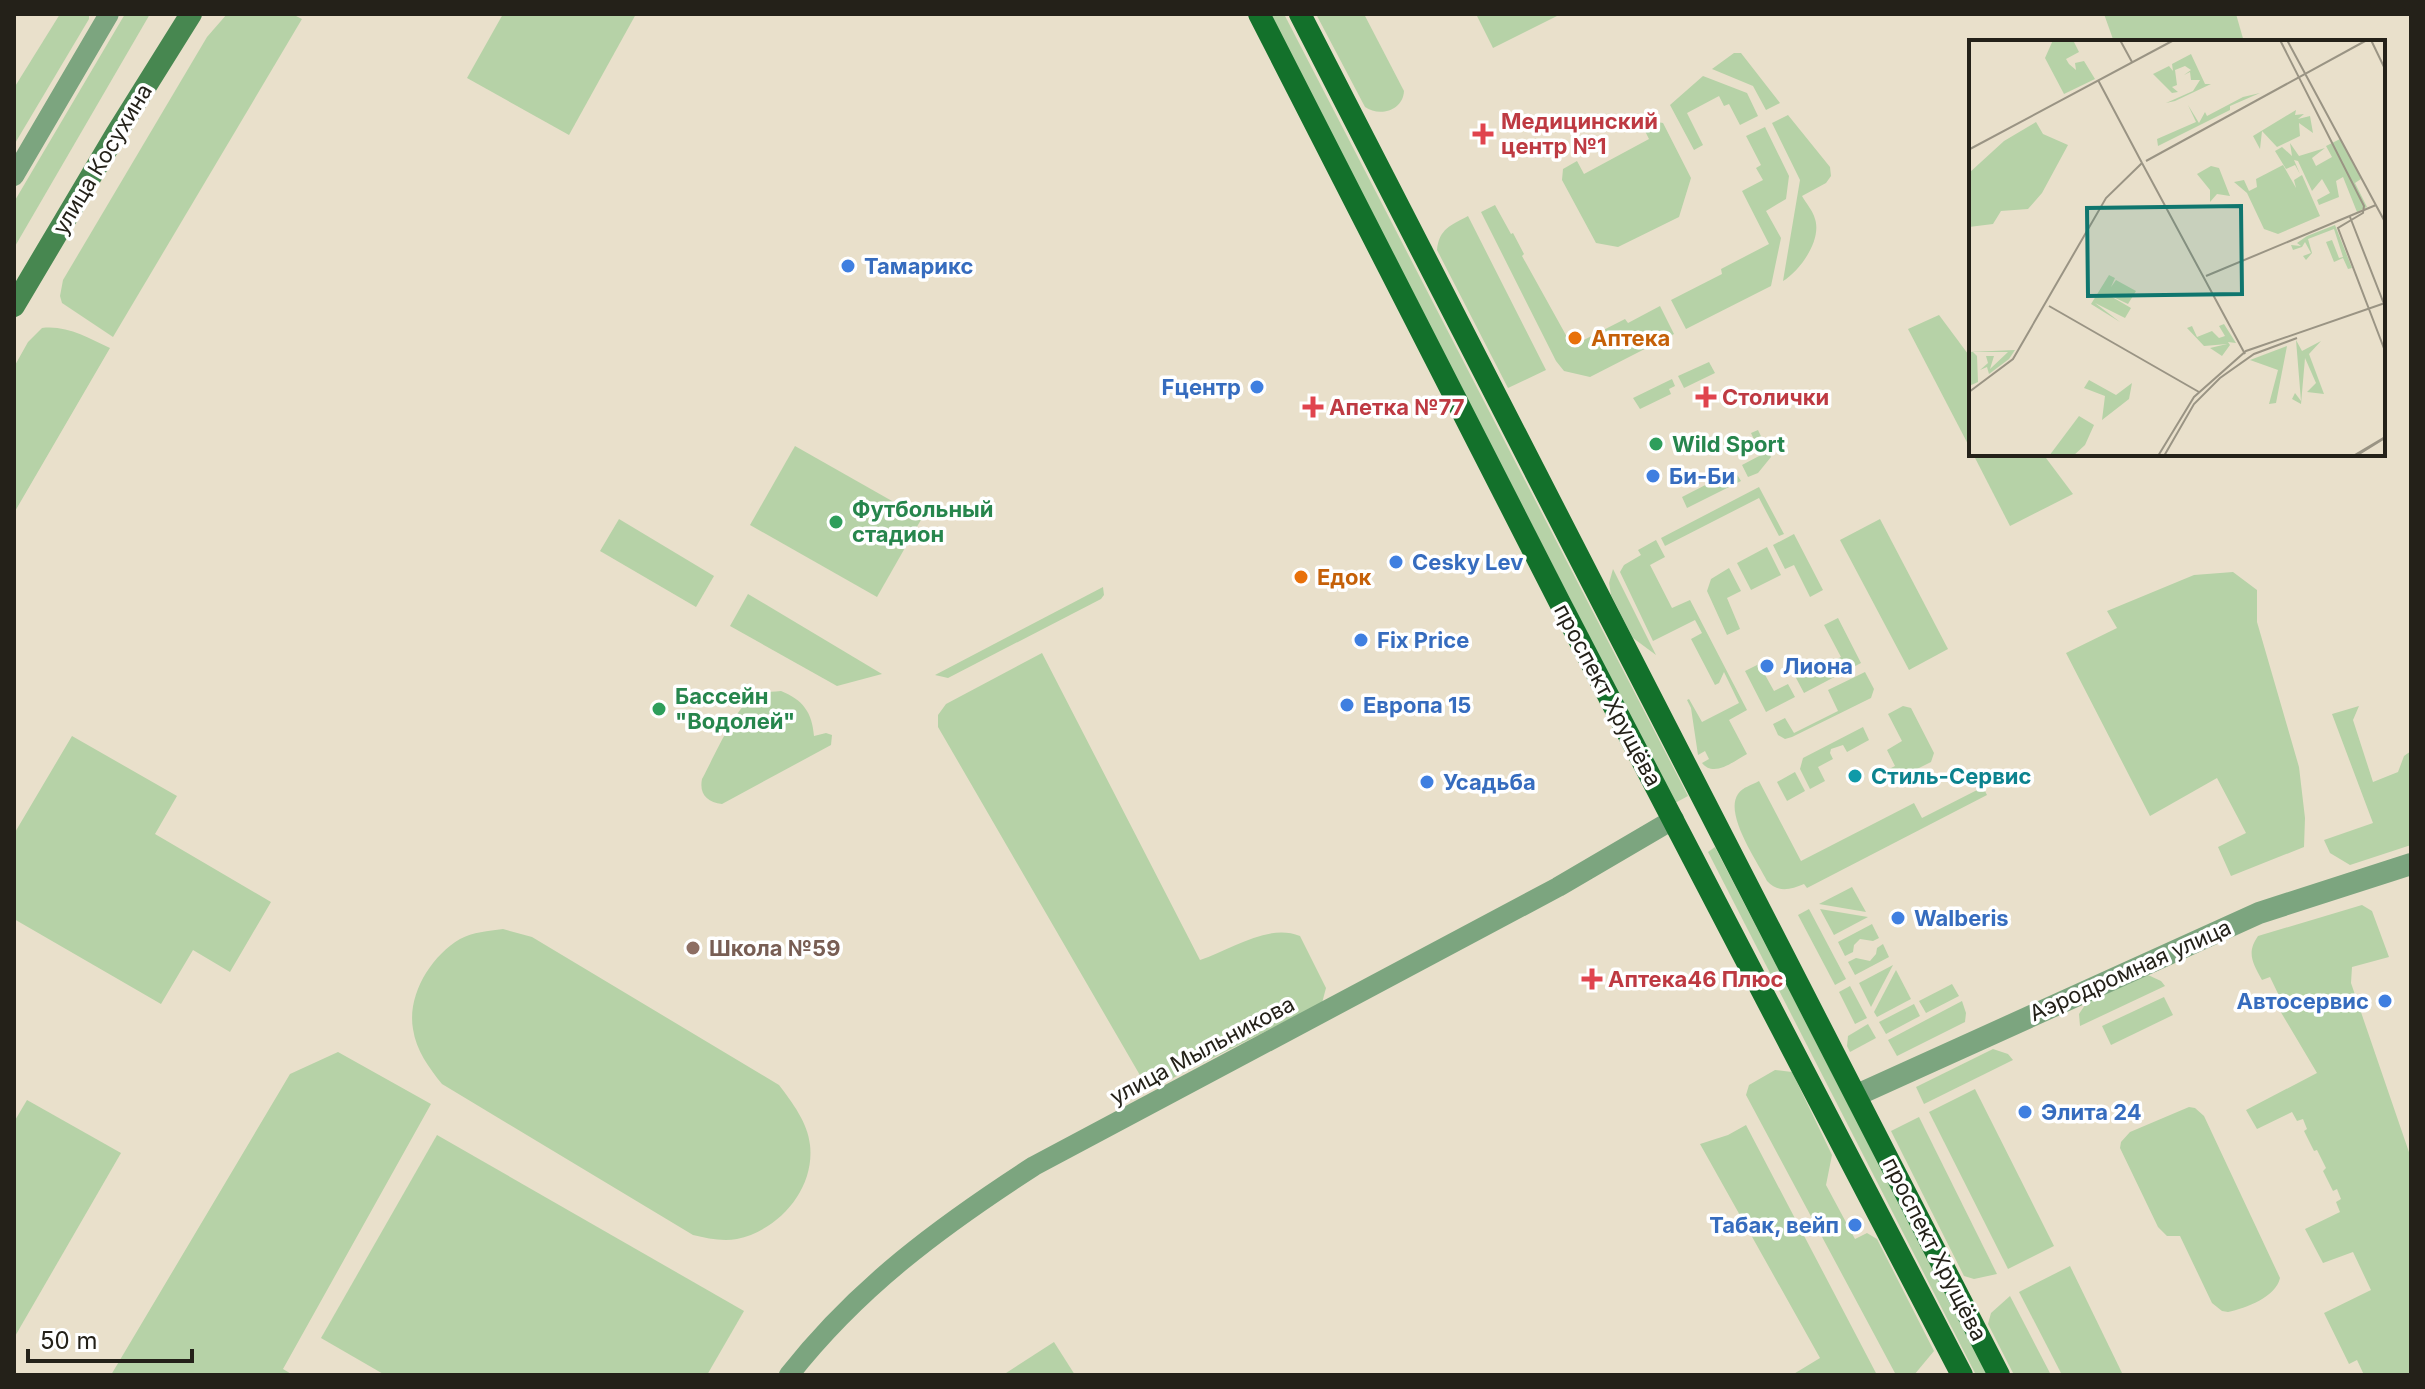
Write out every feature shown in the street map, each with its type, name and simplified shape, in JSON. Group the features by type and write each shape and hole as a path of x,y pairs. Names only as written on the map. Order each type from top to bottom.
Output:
{"main road":[{"name":"улица Косухина","path":"14,306 191,14"},
{"name":"проспект Хрущёва","path":"1259,14 1516,518 1962,1375"},
{"name":"проспект Хрущёва","path":"1300,14 1999,1375"},
{"path":"1674,819 1704,799"}],"street":[{"path":"14,176 109,14"},
{"name":"улица Мыльникова","path":"789,1375 824,1334 886,1272 966,1211 1034,1166 1558,887 1674,819"},
{"name":"Аэродромная улица","path":"1857,1095 2259,913 2411,864"}],"green space":[{"path":"60,14 89,14 89,19 14,145 14,88"},
{"path":"125,14 150,14 14,248 14,202"},
{"path":"227,14 292,14 302,19 113,337 62,303 63,280 207,37"},
{"path":"503,14 636,14 569,135 467,78"},
{"path":"1269,14 1284,14 1688,796 1675,803"},
{"path":"1316,14 1364,14 1404,91 1403,98 1395,107 1377,112 1365,107"},
{"path":"1476,14 1561,14 1493,48"},
{"path":"2104,14 2236,14 2243,40 2113,40"},
{"path":"1734,53 1741,53 1780,103 1766,110 1753,86 1712,69"},
{"path":"1703,76 1747,93 1758,116 1740,125 1729,104 1724,106 1719,96 1687,113 1703,145 1694,150 1670,105"},
{"path":"1788,115 1830,167 1831,176 1826,183 1802,196 1814,216 1815,236 1802,263 1783,281 1800,180 1772,123"},
{"path":"1652,121 1663,123 1691,178 1679,217 1618,247 1596,243 1562,180 1563,169 1577,161 1584,174 1649,139 1643,127"},
{"path":"1765,127 1789,176 1786,199 1766,211 1781,238 1771,286 1686,329 1671,300 1722,274 1721,269 1769,244 1742,191 1763,180 1756,168 1761,165 1746,136"},
{"path":"1495,205 1572,346 1625,319 1628,323 1660,306 1674,334 1590,377 1564,371 1556,361 1481,212"},
{"path":"1468,216 1546,370 1508,388 1437,250 1443,232"},
{"path":"1939,315 1969,355 1969,446 1908,329"},
{"path":"42,328 69,330 110,348 14,513 14,367 28,342"},
{"path":"1709,362 1715,373 1684,388 1678,376"},
{"path":"1672,379 1675,386 1669,389 1671,394 1640,409 1633,398"},
{"path":"1758,430 1771,457 1758,473 1748,477 1742,465 1761,455 1751,433"},
{"name":"Футбольный стадион","path":"795,446 922,518 877,597 750,525"},
{"path":"1974,456 2044,456 2073,494 2010,526"},
{"path":"1736,473 1741,481 1687,508 1682,497"},
{"path":"1759,487 1784,534 1779,536 1759,498 1665,546 1661,538"},
{"path":"619,519 714,576 696,607 600,551"},
{"path":"1880,519 1948,649 1909,670 1840,540"},
{"path":"1794,534 1823,590 1810,597 1794,565 1785,569 1773,545"},
{"path":"1656,540 1665,557 1650,565 1672,608 1690,600 1747,710 1729,720 1747,754 1718,769 1702,763 1709,759 1705,751 1698,755 1687,700 1702,722 1739,703 1724,672 1715,685 1691,639 1702,633 1695,620 1653,641 1620,572 1624,565 1641,555 1638,550"},
{"path":"1767,547 1781,575 1751,590 1737,563"},
{"path":"1729,568 1741,591 1727,598 1740,629 1727,635 1707,591 1711,579"},
{"path":"1613,569 1656,655 1633,638 1611,595 1609,583"},
{"path":"2233,572 2257,590 2257,622 2299,767 2305,818 2304,847 2231,876 2218,847 2246,833 2217,778 2150,816 2066,653 2117,628 2107,611 2194,575"},
{"path":"1103,587 1101,599 948,678 935,675"},
{"path":"748,594 882,674 837,686 730,626"},
{"path":"1838,618 1861,663 1804,693 1795,676 1825,661 1827,664 1841,657 1824,625"},
{"path":"1042,653 1200,960 1262,935 1288,933 1300,936 1326,988 1322,1003 1163,1083 1152,1083 1141,1077 938,727 938,715 946,704"},
{"path":"1759,664 1774,691 1788,684 1795,697 1766,712 1745,671"},
{"path":"1865,672 1874,689 1871,698 1792,737 1785,739 1778,735 1773,724 1785,718 1794,733 1838,711 1828,690"},
{"path":"781,691 805,708 814,736 832,735 831,745 722,804 708,799 703,793 702,779 744,704 754,696"},
{"path":"1903,706 1911,708 1934,753 1931,762 1891,782 1885,771 1895,766 1887,750 1902,741 1888,714"},
{"path":"2359,706 2353,720 2373,782 2398,772 2404,756 2411,751 2411,845 2350,865 2330,853 2324,840 2373,823 2332,714"},
{"path":"1863,727 1869,740 1847,752 1843,745 1831,749 1833,759 1818,767 1825,781 1810,789 1800,769 1803,758"},
{"path":"72,736 177,796 155,834 271,902 230,972 193,950 161,1004 14,919 14,834"},
{"path":"1795,772 1805,791 1787,801 1777,782"},
{"path":"1759,781 1801,861 1914,803 1922,818 1983,787 1987,795 1807,888 1804,884 1784,889 1767,881 1744,838 1735,813 1738,794"},
{"path":"1715,847 1988,1375 1976,1375 1708,852"},
{"path":"1852,887 1866,912 1819,904"},
{"path":"2362,905 2372,911 2389,957 2352,967 2351,983 2411,1158 2411,1375 2364,1375 2357,1360 2349,1364 2324,1313 2371,1290 2353,1252 2323,1263 2305,1229 2340,1212 2336,1202 2341,1199 2337,1189 2333,1191 2323,1171 2326,1168 2304,1131 2307,1129 2303,1119 2297,1121 2292,1112 2257,1129 2246,1110 2317,1073 2279,1009 2284,1006 2270,977 2262,980 2256,968 2252,958 2254,942 2258,936"},
{"path":"1809,909 1846,979 1835,985 1798,915"},
{"path":"1820,909 1868,917 1834,935"},
{"path":"1872,924 1879,938 1873,941 1860,939 1854,945 1853,952 1845,956 1838,942"},
{"path":"503,929 532,937 779,1085 803,1121 810,1145 807,1177 800,1192 780,1217 767,1227 737,1239 720,1240 693,1235 442,1084 432,1072 415,1037 412,1016 418,990 431,966 449,946 470,935"},
{"path":"1883,944 1889,957 1855,975 1848,962 1856,958 1870,961"},
{"path":"1893,965 1871,1007 1859,983"},
{"path":"1896,970 1911,999 1877,1017 1874,1012"},
{"path":"2148,975 2165,986 2080,1026 2079,1014 2087,1002"},
{"path":"1952,984 1959,996 1926,1013 1919,1001"},
{"path":"1850,986 1867,1018 1855,1024 1839,992"},
{"path":"2164,997 2173,1015 2111,1045 2102,1026"},
{"path":"1962,1001 1965,1022 1897,1056 1888,1040"},
{"path":"1914,1004 1920,1016 1886,1034 1879,1022"},
{"path":"1868,1024 1876,1038 1850,1052 1848,1036"},
{"path":"1993,1049 2008,1054 2013,1060 1924,1104 1916,1087"},
{"path":"338,1052 431,1104 283,1369 293,1375 111,1375 290,1074"},
{"path":"1775,1070 1792,1072 1832,1155 1826,1185 1855,1239 1867,1233 1877,1239 1934,1351 1914,1375 1896,1375 1746,1095 1749,1085"},
{"path":"1975,1089 2054,1246 2008,1269 1929,1112"},
{"path":"27,1100 121,1153 14,1338 14,1122"},
{"path":"2189,1107 2204,1116 2280,1278 2267,1296 2228,1312 2212,1303 2180,1236 2167,1236 2158,1227 2120,1148 2130,1132"},
{"path":"1919,1117 1997,1274 1974,1279 1964,1276 1891,1131"},
{"path":"1746,1125 1877,1375 1792,1375 1820,1358 1700,1144"},
{"path":"437,1135 744,1311 707,1375 385,1375 321,1338"},
{"path":"2070,1266 2123,1375 2062,1375 2019,1292"},
{"path":"2010,1296 2051,1375 2014,1375 1988,1324 1991,1313"},
{"path":"1054,1342 1075,1375 1003,1375"}],"place":[{"name":"Медицинский центр №1","path":"1483,134"},
{"name":"Тамарикс","path":"848,266"},
{"name":"Аптека","path":"1575,338"},
{"name":"Fцентр","path":"1257,387"},
{"name":"Столички","path":"1706,397"},
{"name":"Апетка №77","path":"1313,407"},
{"name":"Wild Sport","path":"1656,444"},
{"name":"Би-Би","path":"1653,476"},
{"name":"Футбольный стадион","path":"836,522"},
{"name":"Cesky Lev","path":"1396,562"},
{"name":"Едок","path":"1301,577"},
{"name":"Fix Price","path":"1361,640"},
{"name":"Лиона","path":"1767,666"},
{"name":"Европа 15","path":"1347,705"},
{"name":"Бассейн \"Водолей\"","path":"659,709"},
{"name":"Стиль-Сервис","path":"1855,776"},
{"name":"Усадьба","path":"1427,782"},
{"name":"Walberis","path":"1898,918"},
{"name":"Школа №59","path":"693,948"},
{"name":"Аптека46 Плюс","path":"1592,979"},
{"name":"Автосервис","path":"2385,1001"},
{"name":"Элита 24","path":"2025,1112"},
{"name":"Табак, вейп","path":"1855,1225"}]}
